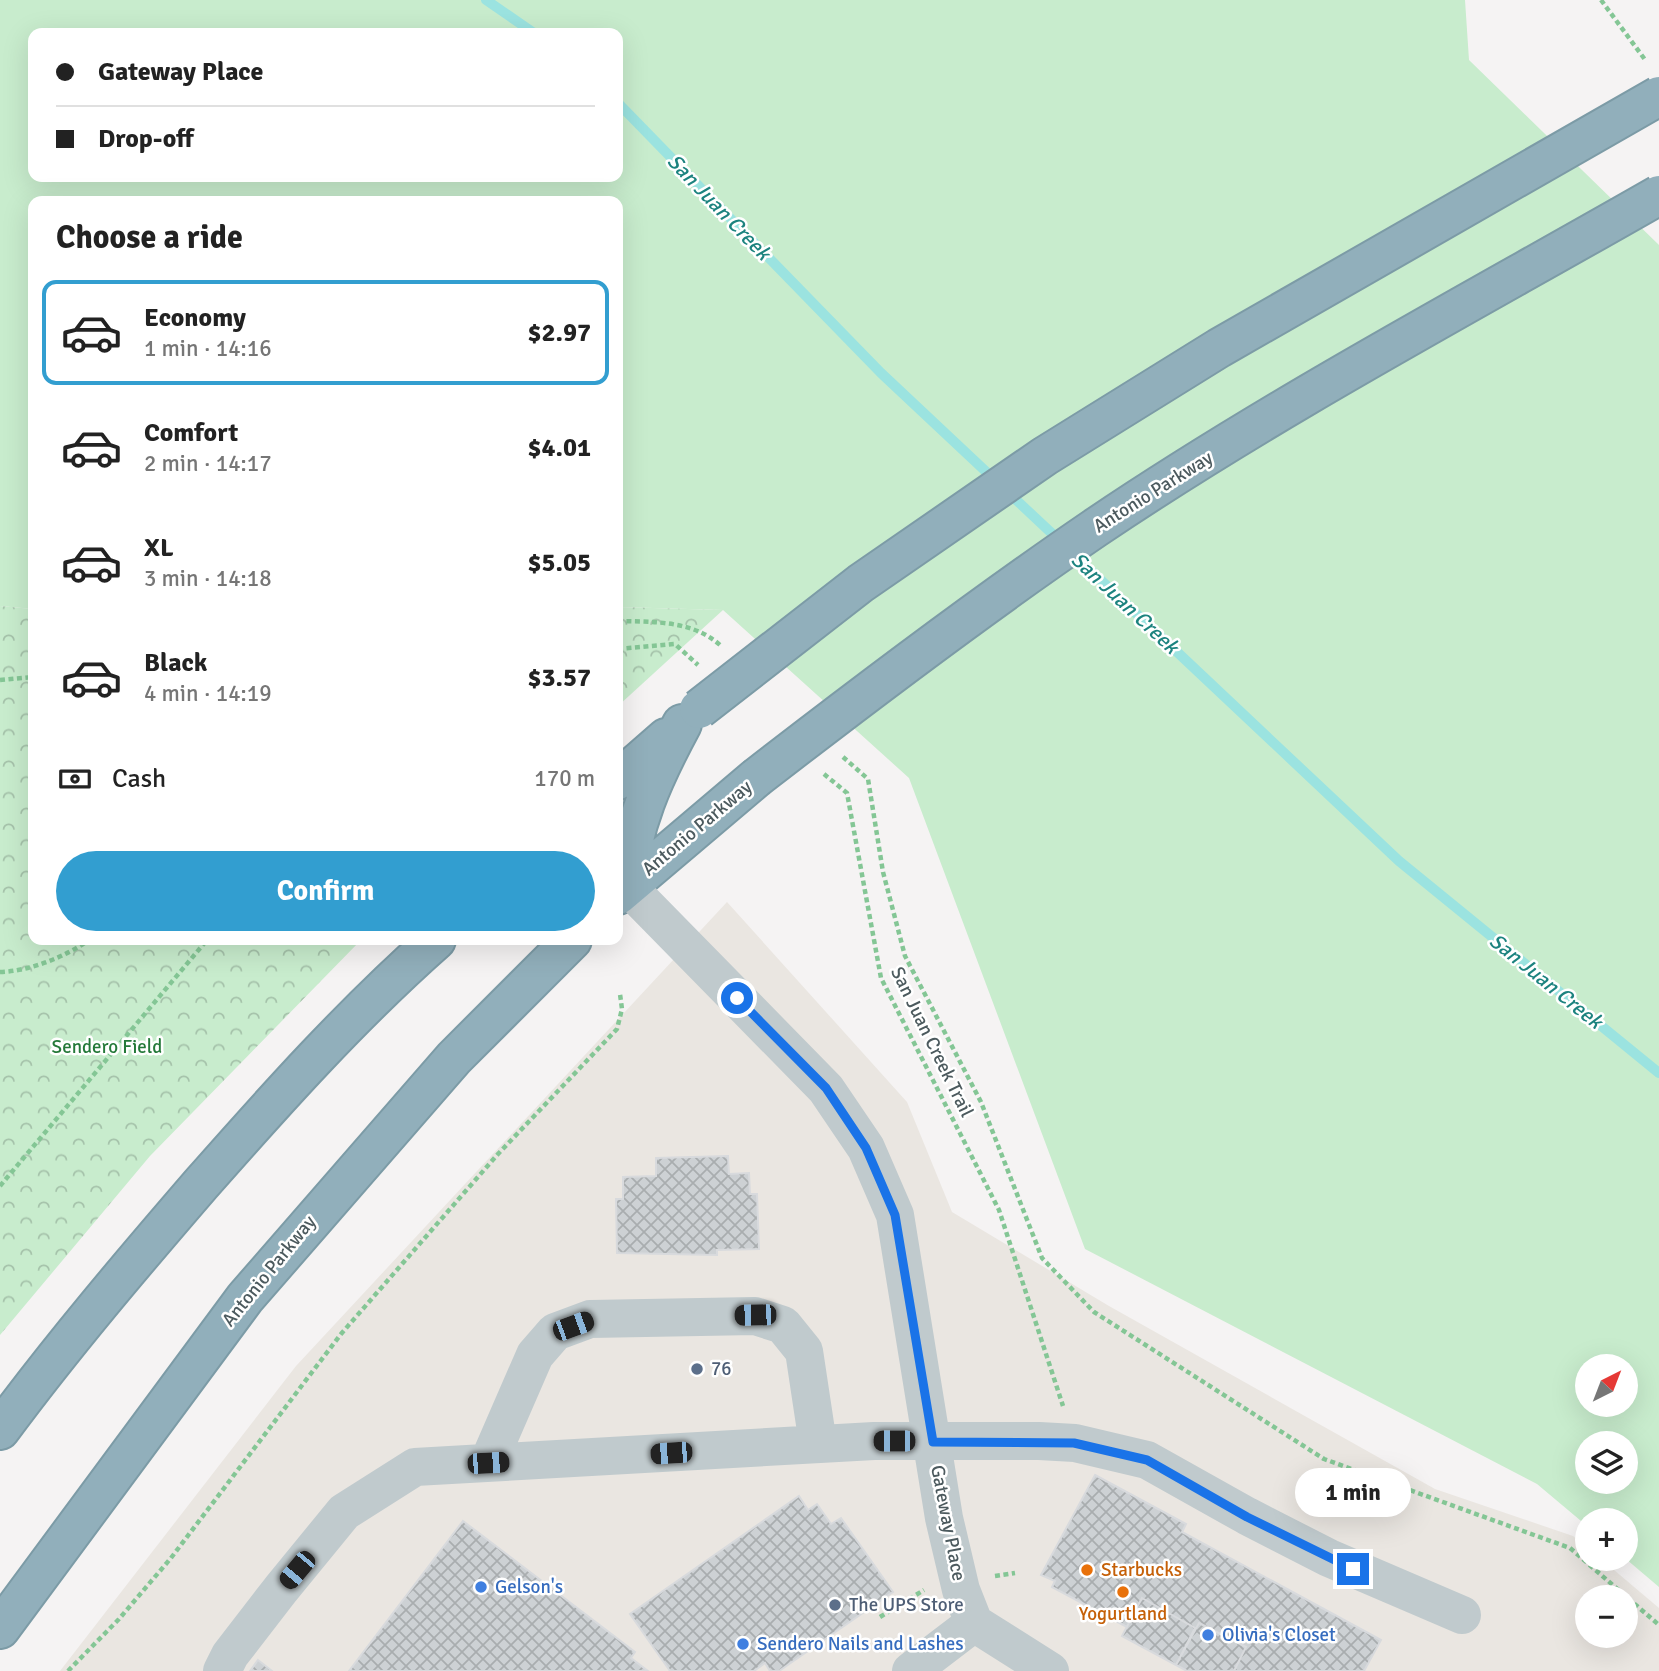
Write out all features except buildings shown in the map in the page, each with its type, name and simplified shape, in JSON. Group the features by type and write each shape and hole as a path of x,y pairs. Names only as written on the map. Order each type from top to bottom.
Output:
{"highway":[{"path":"623,776 690,716 861,583 1045,456 1655,82"},
{"name":"Antonio Parkway","path":"623,891 756,778 918,652 1097,527 1272,418 1659,195"},
{"path":"623,891 635,833 653,776 690,716"},
{"path":"0,1430 47,1366 275,1100 378,991 430,945"},
{"name":"Antonio Parkway","path":"0,1629 244,1298 454,1058 567,945"}],"lane":[{"name":"Gateway Place","path":"623,891 826,1088 866,1148 895,1215 944,1518 960,1582 974,1623"},
{"path":"488,1463 535,1355 555,1332 590,1319 755,1315 783,1325 804,1351 818,1444"},
{"path":"222,1671 230,1655 344,1512 415,1466 818,1444 1074,1443 1147,1460 1247,1517 1329,1558 1462,1615"},
{"path":"911,1671 974,1623 1050,1671"}],"path":[{"path":"1601,0 1655,82"},
{"path":"623,621 675,624 709,635 729,653"},
{"path":"623,649 675,644 705,670"},
{"path":"0,680 28,677"},
{"path":"838,752 868,779 883,872 905,957 981,1102 1042,1258 1094,1312 1324,1459 1570,1548 1659,1625"},
{"name":"San Juan Creek Trail","path":"816,767 847,793 881,978 999,1210 1074,1443"},
{"path":"0,972 15,972 73,951 82,945"},
{"path":"0,1186 203,945"},
{"path":"68,1671 120,1619 170,1558 341,1334 498,1154 617,1029 622,1009 620,994"},
{"path":"880,1617 920,1591 960,1582"}],"shaded area":[{"path":"727,902 907,1102 952,1212 1109,1306 1435,1489 1573,1536 1575,1571 1615,1571 1632,1585 1575,1585 1575,1648 1638,1648 1638,1590 1659,1608 1659,1671 60,1671 296,1366"}],"green space":[{"path":"0,0 1465,0 1469,60 1659,245 1659,1587 1638,1569 1638,1508 1575,1508 1575,1516 1537,1484 1085,1249 909,778 723,610 623,607 623,196 28,196 28,609 0,606"},
{"name":"Sendero Field","path":"0,606 28,609 28,945 356,945 150,1156 0,1335"},
{"path":"623,607 723,610 623,701"}],"waterway":[{"name":"San Juan Creek","path":"486,0 527,28"},
{"name":"San Juan Creek","path":"623,108 881,373 1061,542"},
{"name":"San Juan Creek","path":"1072,553 1399,861 1659,1073"}],"place":[{"name":"76","path":"697,1369"},
{"name":"Starbucks","path":"1087,1570"},
{"name":"Gelson's","path":"481,1587"},
{"name":"Yogurtland","path":"1123,1592"},
{"name":"The UPS Store","path":"835,1605"},
{"name":"Olivia's Closet","path":"1208,1635"},
{"name":"Sendero Nails and Lashes","path":"743,1644"}],"route":[{"path":"737,998 826,1088 866,1148 895,1215 933,1442 1074,1443 1147,1460 1247,1517 1353,1569"}]}
